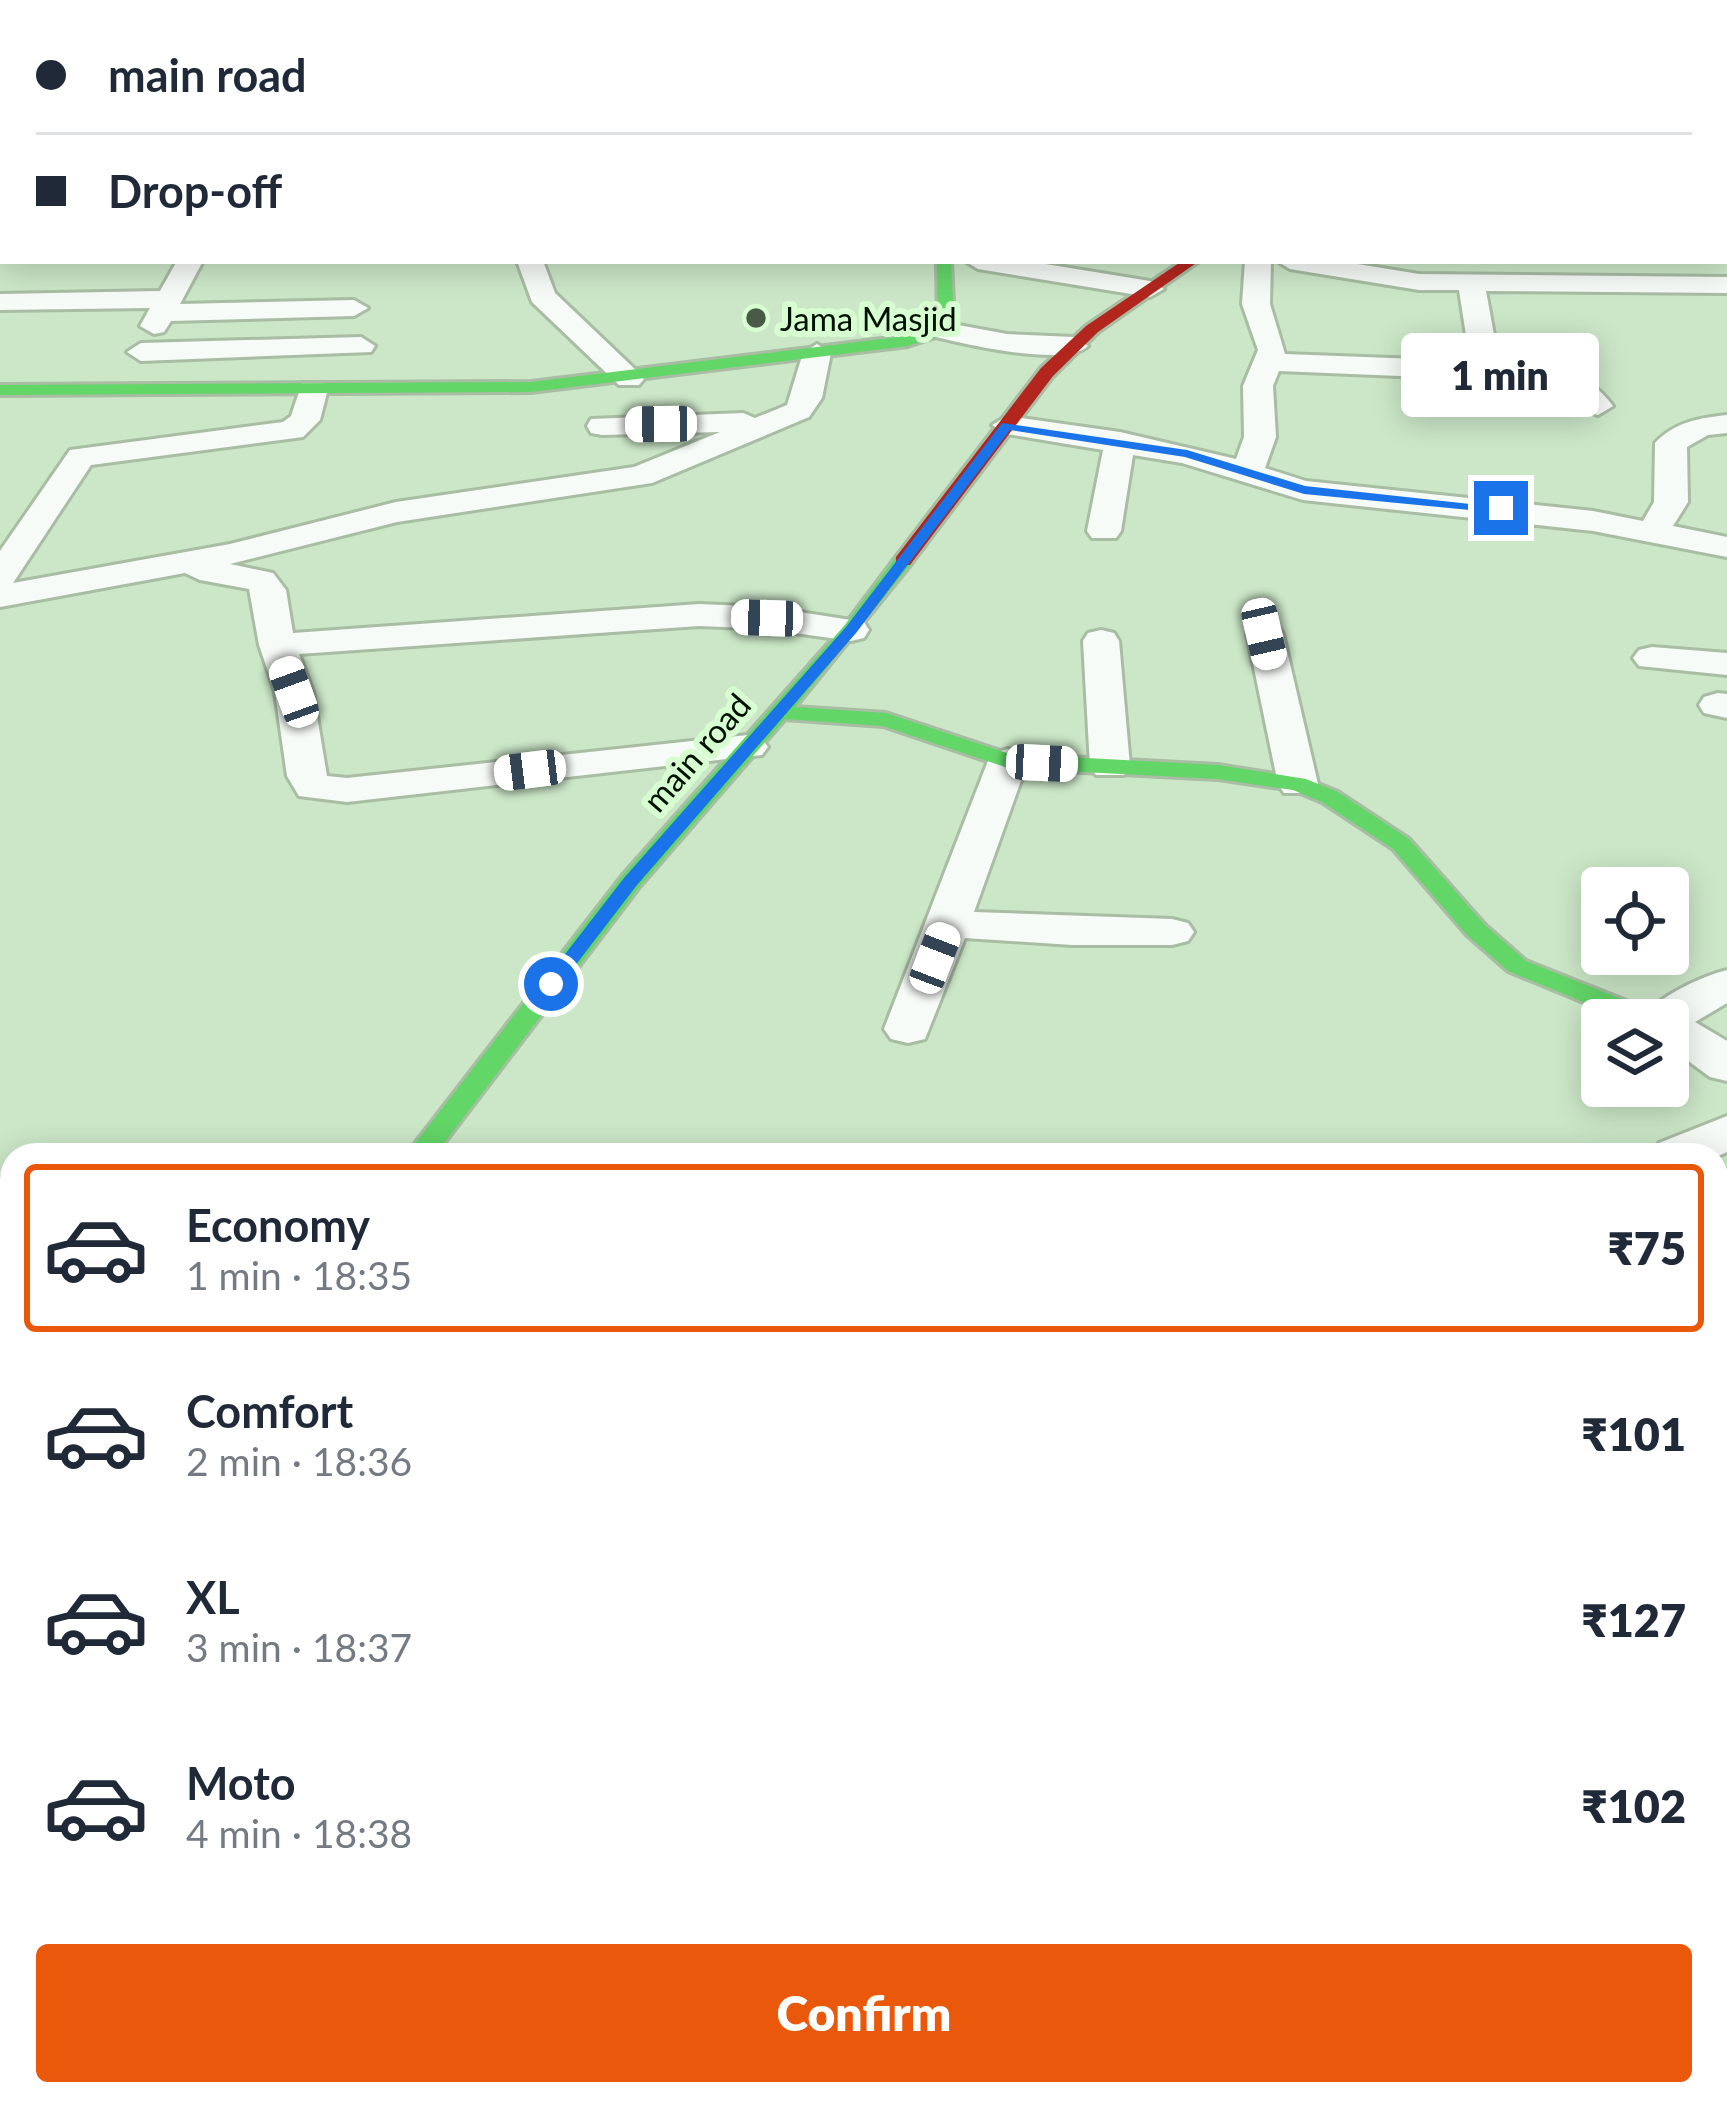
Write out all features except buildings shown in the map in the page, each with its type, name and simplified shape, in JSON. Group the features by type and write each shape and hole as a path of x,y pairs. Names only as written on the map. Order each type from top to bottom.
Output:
{"street":[{"path":"122,389 188,264"},
{"path":"531,264 542,296 629,379"},
{"path":"942,330 946,322 944,264"},
{"path":"1016,264 1117,272 1150,289"},
{"name":"main road","path":"429,1143 631,881 851,630 1046,372 1074,346 1188,264"},
{"path":"1247,472 1260,437 1258,386 1272,350 1256,304 1258,264"},
{"path":"1306,264 1368,276 1471,284 1727,285"},
{"path":"1471,284 1486,370"},
{"path":"0,302 354,308"},
{"path":"0,390 531,387 629,379 908,341 942,330 1007,343 1074,346"},
{"path":"141,352 361,346"},
{"path":"0,596 157,567 396,512 624,481 784,420 807,398 817,353"},
{"path":"1269,362 1563,376 1598,406"},
{"path":"0,576 81,457 292,430 304,419 314,388"},
{"path":"602,426 784,420"},
{"path":"1653,532 1671,502 1671,443 1700,427 1727,424"},
{"path":"1007,425 1187,454 1304,490 1501,508 1727,547"},
{"path":"1104,531 1120,441"},
{"path":"157,567 229,572 261,580 268,590 277,645 294,692 307,776 313,787 346,790 748,747"},
{"path":"277,645 699,615 767,618 851,630"},
{"path":"1264,634 1298,784"},
{"path":"1101,641 1110,766"},
{"path":"1652,658 1727,664"},
{"path":"779,712 906,724 1008,761 1218,772 1298,784 1330,796 1401,844 1476,930 1517,966 1598,999"},
{"path":"908,1029 1008,761"},
{"path":"949,923 1072,932 1172,932"},
{"path":"1689,1009 1727,984"},
{"path":"1689,1037 1727,1066"}],"traffic: fast":[{"path":"0,390 531,387 908,341 942,330 946,322 944,264"},
{"path":"429,1143 631,881 851,630 903,561"},
{"path":"779,712 886,720 1008,761 1218,772 1298,784 1330,797 1401,844 1476,930 1517,966 1598,999"}],"traffic: jam":[{"path":"903,561 1047,372 1092,329 1188,264"}],"place":[{"name":"Jama Masjid","path":"756,318"}],"route":[{"path":"551,984 631,881 851,630 1007,425 1187,454 1304,490 1501,508"}]}
